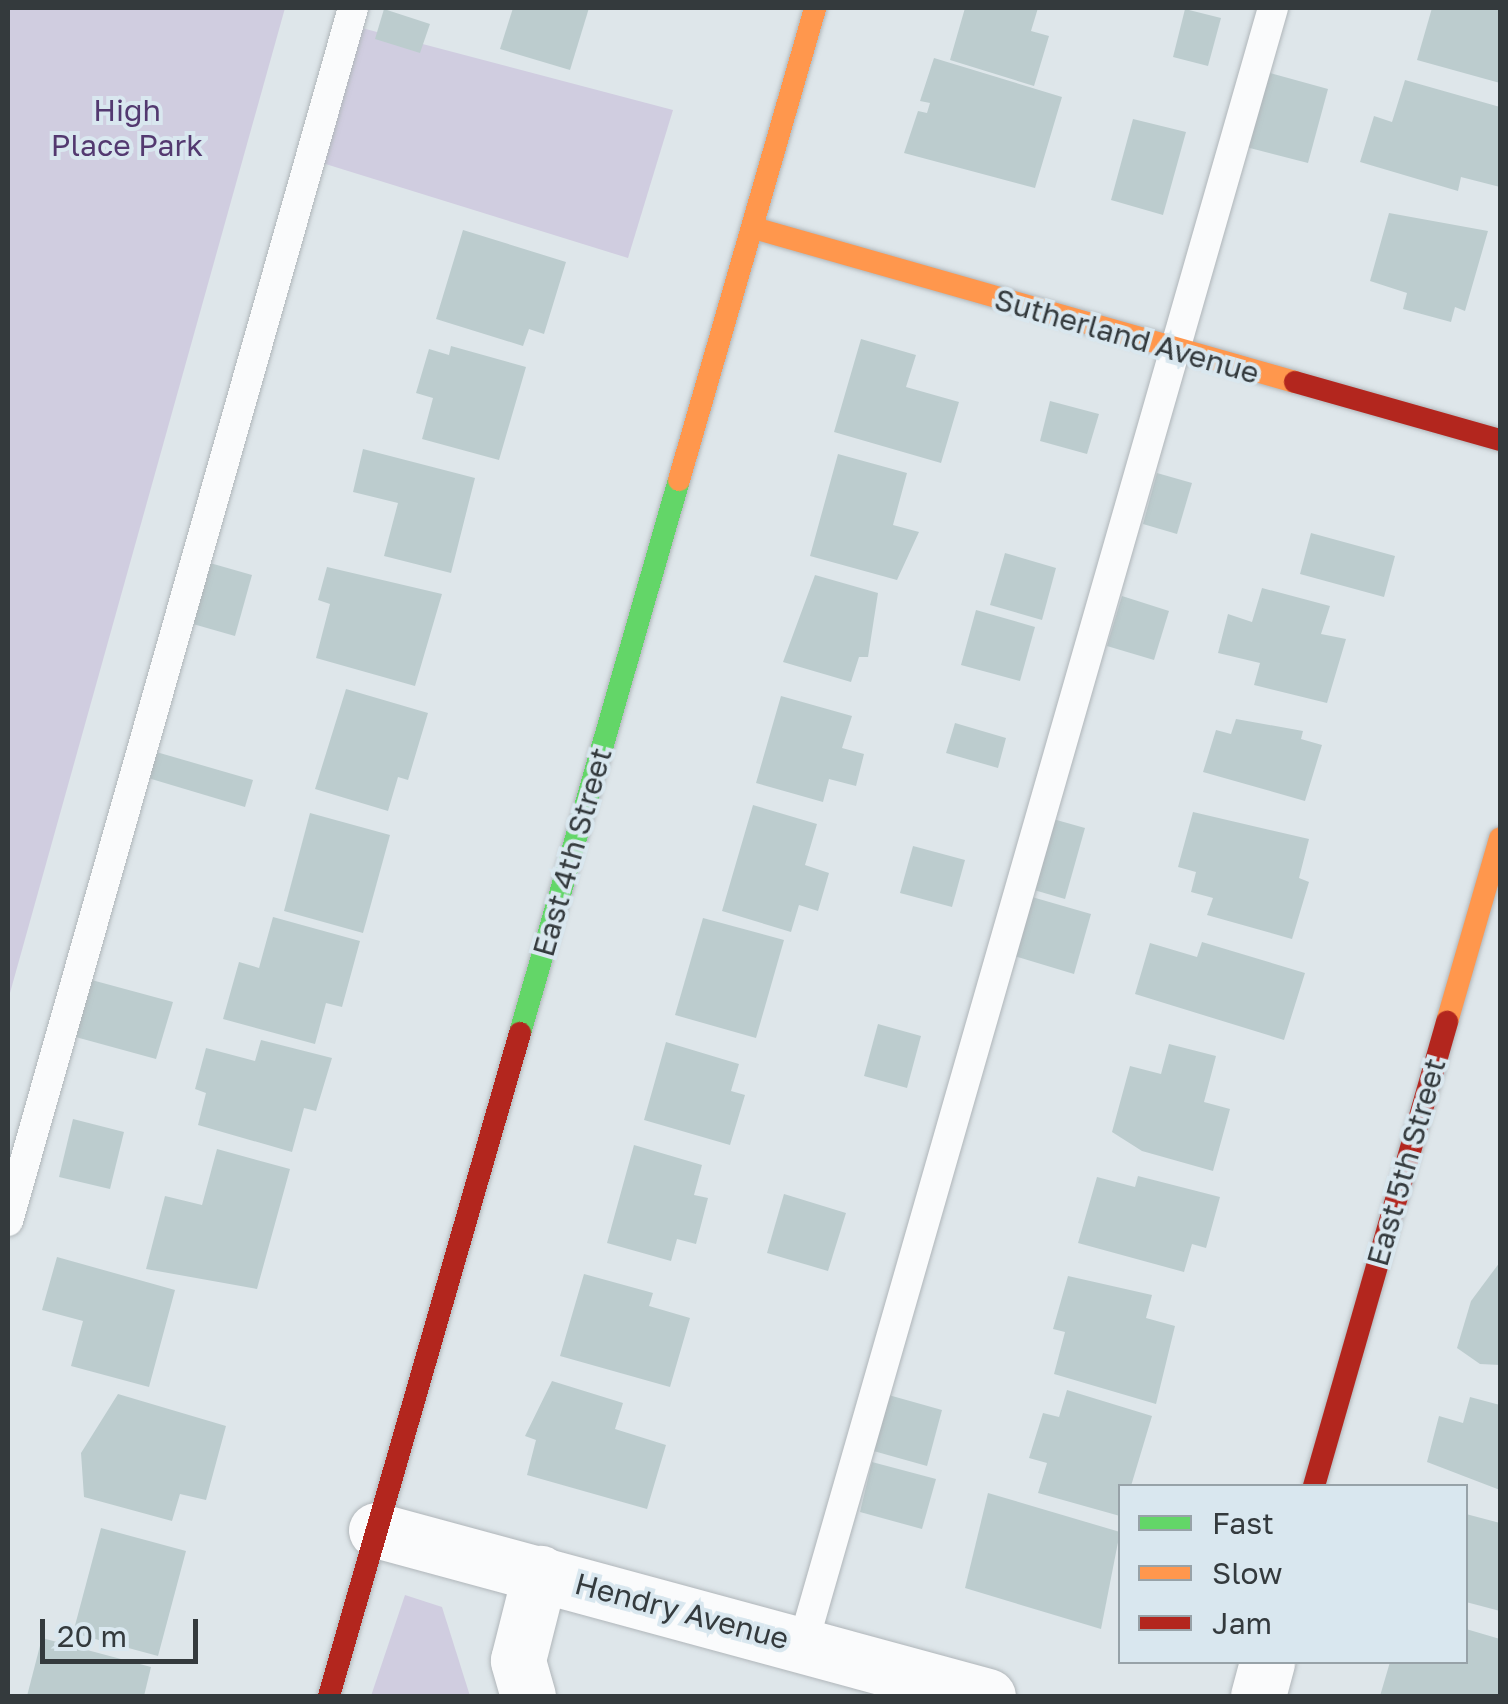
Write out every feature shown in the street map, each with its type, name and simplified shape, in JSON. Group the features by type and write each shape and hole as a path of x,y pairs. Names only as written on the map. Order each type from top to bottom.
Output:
{"street":[{"name":"East 4th Street","path":"329,1696 816,8"},
{"name":"Sutherland Avenue","path":"754,228 1500,440"},
{"name":"East 5th Street","path":"1315,1484 1500,838"},
{"name":"Hendry Avenue","path":"376,1530 988,1696"},
{"path":"528,1696 518,1660 540,1573"},
{"path":"1258,1696 1266,1664"}],"lane":[{"path":"8,1221 353,8"},
{"path":"804,1644 1272,8"}],"green space":[{"name":"High Place Park","path":"8,8 285,8 8,1000"},
{"path":"339,22 673,110 628,258 303,157"},
{"path":"405,1595 442,1607 470,1696 371,1696"}],"building":[{"path":"513,8 589,8 570,70 500,49"},
{"path":"965,8 1038,8 1031,31 1049,36 1034,86 950,60"},
{"path":"1432,8 1500,8 1500,83 1417,60"},
{"path":"384,9 430,24 420,53 375,39"},
{"path":"1185,9 1221,18 1208,66 1173,57"},
{"path":"934,58 1062,97 1035,188 904,153 918,111 927,113 930,103 920,101"},
{"path":"1266,72 1328,89 1308,163 1246,147"},
{"path":"1405,80 1500,107 1500,187 1461,177 1458,191 1360,162 1374,116 1392,122"},
{"path":"1133,119 1186,132 1163,215 1111,200"},
{"path":"1389,213 1488,231 1465,311 1455,307 1451,322 1403,309 1407,293 1370,281"},
{"path":"463,230 566,262 544,334 529,329 523,346 436,319"},
{"path":"861,339 916,355 906,387 959,402 941,463 834,432"},
{"path":"451,346 526,367 499,460 422,439 433,398 416,393 429,349 449,355"},
{"path":"1050,401 1099,414 1087,454 1040,441"},
{"path":"363,449 475,478 451,573 384,556 398,503 353,492"},
{"path":"838,454 907,473 893,525 919,532 897,580 810,556"},
{"path":"1157,473 1192,483 1177,534 1143,524"},
{"path":"1311,533 1395,556 1384,597 1300,574"},
{"path":"1005,553 1056,568 1042,620 990,605"},
{"path":"203,561 252,575 235,636 186,622"},
{"path":"327,567 442,594 415,686 316,658 330,604 318,600"},
{"path":"815,575 878,593 868,657 859,657 851,682 783,662"},
{"path":"1262,588 1330,606 1321,634 1346,639 1327,703 1254,685 1260,663 1218,653 1228,614 1252,622"},
{"path":"1122,596 1169,611 1154,660 1107,646"},
{"path":"976,610 1035,627 1020,681 961,665"},
{"path":"346,689 428,713 408,780 398,777 388,811 315,789"},
{"path":"781,696 852,716 842,748 864,754 856,786 829,779 823,802 756,783"},
{"path":"1236,719 1303,731 1301,739 1322,745 1305,801 1203,772 1216,730 1231,734"},
{"path":"955,723 1006,738 998,768 946,753"},
{"path":"146,749 253,780 245,807 138,775"},
{"path":"753,805 817,824 805,865 829,873 818,911 799,905 791,932 722,911"},
{"path":"1193,812 1309,839 1299,878 1309,882 1292,939 1207,915 1213,898 1191,892 1196,872 1178,867"},
{"path":"310,813 390,835 363,933 284,911"},
{"path":"1053,819 1085,828 1065,899 1034,890"},
{"path":"913,846 965,860 952,907 900,893"},
{"path":"1032,897 1091,914 1074,974 1014,956"},
{"path":"273,917 360,941 342,1007 326,1003 315,1044 223,1019 239,962 259,968"},
{"path":"703,918 784,940 756,1038 675,1015"},
{"path":"1202,942 1305,973 1284,1040 1135,994 1150,943 1197,957"},
{"path":"88,979 173,1002 156,1059 72,1036"},
{"path":"878,1024 921,1036 907,1088 864,1076"},
{"path":"261,1040 332,1058 316,1111 304,1108 292,1152 198,1125 206,1093 195,1089 206,1048 255,1061"},
{"path":"666,1042 739,1064 731,1091 745,1095 730,1145 644,1120"},
{"path":"1169,1044 1216,1056 1204,1102 1230,1109 1213,1171 1142,1151 1112,1132 1130,1066 1161,1074"},
{"path":"73,1119 124,1132 110,1189 59,1177"},
{"path":"634,1145 702,1165 694,1195 708,1198 696,1244 677,1239 671,1261 607,1243"},
{"path":"217,1149 290,1169 257,1289 146,1269 165,1196 202,1205"},
{"path":"1138,1176 1220,1197 1206,1248 1192,1244 1184,1272 1078,1243 1097,1177 1135,1187"},
{"path":"784,1194 846,1213 828,1271 767,1253"},
{"path":"57,1257 175,1290 149,1387 71,1366 83,1321 42,1310"},
{"path":"1500,1262 1500,1365 1480,1364 1457,1348 1471,1301"},
{"path":"584,1274 653,1293 649,1306 690,1318 670,1387 560,1356"},
{"path":"1068,1276 1152,1295 1146,1318 1175,1326 1156,1404 1054,1374 1065,1332 1053,1329"},
{"path":"552,1381 623,1403 615,1429 666,1445 647,1509 527,1475 536,1440 525,1436"},
{"path":"1067,1390 1152,1416 1132,1484 1118,1484 1118,1515 1038,1493 1047,1463 1029,1458 1043,1413 1059,1417"},
{"path":"118,1394 226,1426 206,1500 180,1494 172,1521 84,1497 81,1453"},
{"path":"885,1394 942,1410 927,1466 870,1450"},
{"path":"1470,1397 1500,1405 1500,1490 1427,1462 1439,1416 1463,1423"},
{"path":"872,1462 936,1479 922,1529 860,1512"},
{"path":"988,1493 1118,1531 1101,1629 965,1588"},
{"path":"1468,1515 1500,1523 1500,1611 1468,1603"},
{"path":"101,1528 186,1551 158,1656 73,1633"},
{"path":"1468,1630 1500,1639 1500,1696 1380,1696 1389,1664 1468,1664"},
{"path":"42,1638 151,1667 144,1696 27,1696"}],"traffic: fast":[{"path":"520,1033 679,480"}],"traffic: slow":[{"path":"679,480 815,8"},
{"path":"754,228 1295,382"},
{"path":"1447,1022 1500,838"}],"traffic: jam":[{"path":"1295,382 1500,440"},
{"path":"1315,1484 1447,1022"},
{"path":"329,1696 520,1033"}]}
